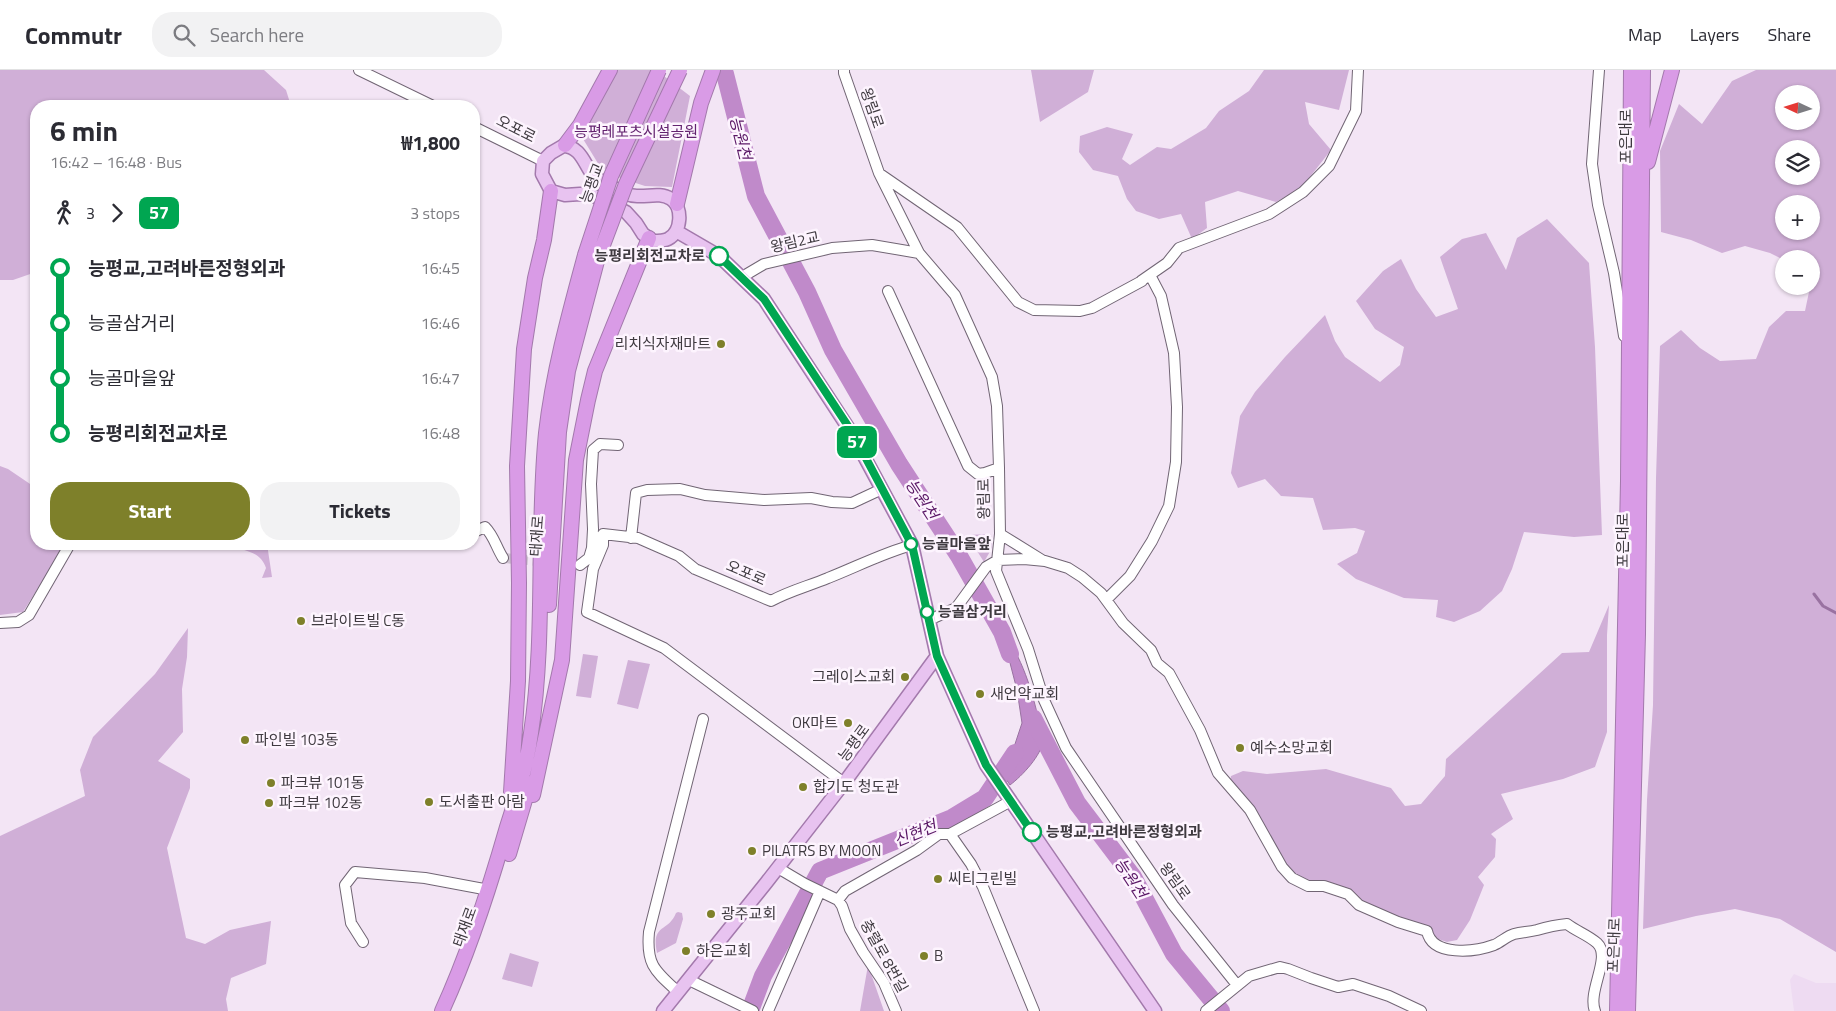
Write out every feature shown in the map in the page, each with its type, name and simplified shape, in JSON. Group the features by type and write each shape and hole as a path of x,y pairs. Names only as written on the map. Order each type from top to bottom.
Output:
{"highway":[{"path":"565,146 580,124 610,70"},
{"name":"능평교","path":"591,258 611,176 659,70"},
{"name":"태재로","path":"450,1011 507,847 532,733 538,678 546,443 554,377 591,258 680,70"},
{"path":"677,204 701,103 713,70"},
{"name":"포은대로","path":"1617,1011 1628,481 1631,70"},
{"name":"포은대로","path":"1628,1011 1638,634 1643,70"},
{"path":"1642,207 1648,161 1672,70"},
{"path":"507,847 518,681 517,466 524,349 534,278 544,240 551,191"},
{"path":"507,847 522,830 537,780 562,660 576,460 588,400 595,371 649,238"},
{"name":"태재로","path":"442,1011 507,847"}],"main road":[{"name":"오포로","path":"551,191 542,174 543,161 551,153 565,146"},
{"path":"551,191 594,196 626,212 643,234 653,241 668,239 676,231 680,215 677,204 670,198 655,194 636,196 624,193 593,176 583,156 565,146"},
{"path":"676,231 719,256 764,299 852,432 912,545 937,656 986,765 1155,1011"},
{"name":"능평로","path":"663,1011 844,783 937,656"}],"street":[{"path":"359,70 421,100"},
{"name":"왕림로","path":"844,70 879,173 919,253 955,295 992,376 997,406 999,468 1000,534 996,571 1028,649 1044,700 1066,748 1173,905 1235,986"},
{"path":"879,173 957,227 1018,302 1034,310 1080,311 1092,308 1144,279 1167,263 1180,248 1269,214 1303,192 1329,166 1356,111 1358,70"},
{"path":"1599,70 1592,164 1598,205 1614,273 1629,363"},
{"name":"오포로","path":"480,131 543,161"},
{"name":"왕림2교","path":"742,277 764,264 832,248 872,244 919,253"},
{"path":"1106,600 1130,576 1152,541 1169,506 1176,462 1177,398 1174,353 1161,296 1144,279"},
{"path":"888,291 968,466 978,474 999,468"},
{"path":"580,564 589,558 592,548 591,484 593,450 600,444 618,445"},
{"path":"631,538 636,493 646,490 680,489 704,495 764,500 811,498 852,503 882,490"},
{"path":"480,529 485,527 493,535 503,558"},
{"path":"592,548 603,534"},
{"path":"603,534 603,545 593,570 587,612 664,648 844,783"},
{"name":"오포로","path":"603,534 638,538 679,556 695,569 771,601 785,593 828,578 897,549 912,545"},
{"path":"1000,534 1045,562"},
{"path":"0,623 18,622 29,615 67,550"},
{"path":"929,620 958,606 986,567 998,560 1024,559 1045,562 1068,568 1075,572 1089,582 1106,600 1123,623 1151,650 1158,663 1169,673 1200,730 1218,774 1250,810 1282,867 1292,878 1308,886 1324,886 1348,894 1359,905 1398,922 1427,931 1428,937 1436,946 1445,949 1485,948 1511,935 1536,930 1549,925 1567,924 1597,943 1602,950 1601,966 1594,991 1595,1011"},
{"path":"678,992 656,972 647,951 649,932 703,718"},
{"path":"778,868 838,900 845,891 916,850 939,834 950,834 1011,801"},
{"path":"950,834 971,864 983,887 1034,1011"},
{"path":"363,942 351,924 345,885 355,872 426,878 489,890"},
{"path":"768,1011 818,891"},
{"name":"충렬로 8번길","path":"838,900 854,935 884,983 896,1011"},
{"path":"1206,1011 1249,976 1280,967 1288,968 1338,987 1353,984 1389,996 1421,1011"},
{"path":"689,980 722,998 753,1011"}],"shaded area":[{"path":"991,613 1015,650 1026,675 1043,737 1042,746 1035,758 1010,785 1000,770 1015,744 1022,723 1017,690 1002,632"},
{"path":"1794,974 1816,983 1836,983 1836,1011 1794,1011 1790,980"}],"green space":[{"path":"0,70 264,70 286,90 289,100 30,100 30,274 13,280 0,280"},
{"name":"능평레포츠시설공원","path":"618,70 656,70 690,96 672,187 645,186 620,178 599,165 580,134"},
{"path":"1031,70 1094,70 1088,92 1040,122"},
{"path":"1264,70 1349,70 1339,110 1305,102 1309,124 1331,150 1302,187 1276,202 1238,191 1205,202 1207,228 1192,239 1181,214 1159,219 1136,211 1127,199 1118,176 1093,170 1079,152 1080,136 1107,127 1133,134 1122,159 1130,165 1157,147 1171,149 1206,128 1219,111 1249,91"},
{"path":"1756,70 1836,70 1836,952 1780,919 1735,909 1643,929 1647,800 1653,705 1660,346 1681,330 1700,348 1720,361 1756,359 1769,327 1786,311 1805,311 1808,295 1820,295 1820,250 1775,250 1775,256 1745,246 1722,253 1691,240 1661,232 1660,151 1679,104 1702,124 1732,81"},
{"path":"1547,219 1589,263 1595,347 1602,535 1574,537 1524,532 1512,569 1502,591 1480,611 1454,622 1436,617 1438,600 1404,598 1356,579 1337,564 1357,553 1365,531 1355,528 1323,530 1313,498 1281,496 1265,479 1238,488 1231,473 1240,416 1255,392 1325,315 1335,341 1345,357 1380,382 1400,365 1404,347 1375,329 1356,301 1383,271 1401,259 1416,289 1436,317 1458,309 1440,257 1462,239 1486,233 1506,270 1517,238"},
{"path":"0,466 8,469 30,484 30,550 61,550 23,612 0,615"},
{"path":"991,534 992,548 984,562 967,535"},
{"path":"244,550 268,550 272,577 262,578 266,568 260,558"},
{"path":"1609,605 1607,635 1607,732 1595,767 1563,779 1501,794 1513,819 1491,834 1496,839 1495,857 1478,877 1484,885 1470,920 1457,940 1447,942 1432,937 1427,928 1308,884 1292,875 1230,783 1231,776 1243,771 1267,774 1326,769 1391,788 1405,806 1421,804 1445,776 1446,759 1562,653 1589,652"},
{"path":"188,628 187,657 182,689 183,732 158,761 190,779 190,788 167,848 186,938 205,944 230,930 271,921 266,964 231,978 226,999 228,1011 0,1011 0,836 85,796 80,770 93,737 155,674"},
{"path":"583,654 598,656 591,698 576,696"},
{"path":"628,660 650,664 638,709 617,704"},
{"path":"870,852 827,877 819,888 813,884 820,871"},
{"path":"678,912 682,913 683,919 676,943 657,953 656,937 658,932"},
{"path":"510,953 539,962 532,987 502,979"},
{"path":"868,965 884,1011 860,1011"}],"waterway":[{"name":"능원천","path":"722,70 725,74 756,196 807,292 833,350 899,464 959,556 1002,632 1010,654"},
{"path":"1814,594 1823,606 1836,613"},
{"name":"능원천","path":"1033,718 1077,803 1133,877 1174,954 1221,1011"},
{"name":"신현천","path":"750,1011 763,976 820,871 952,818 985,798 1015,753"}],"tunnel":[{"path":"503,558 574,564"}],"bus line":[{"name":"57","path":"719,256 764,299 852,432 912,545 937,656 986,765 1032,832"}],"place":[{"name":"능평리회전교차로","path":"719,256"},
{"name":"리치식자재마트","path":"721,344"},
{"name":"능골마을앞","path":"911,544"},
{"name":"능골삼거리","path":"927,612"},
{"name":"브라이트빌 C동","path":"301,621"},
{"name":"그레이스교회","path":"905,677"},
{"name":"새언약교회","path":"980,694"},
{"name":"OK마트","path":"848,723"},
{"name":"파인빌 103동","path":"245,740"},
{"name":"예수소망교회","path":"1240,748"},
{"name":"파크뷰 101동","path":"271,783"},
{"name":"합기도 청도관","path":"803,787"},
{"name":"도서출판 아람","path":"429,802"},
{"name":"파크뷰 102동","path":"269,803"},
{"name":"능평교,고려바른정형외과","path":"1032,832"},
{"name":"PILATRS BY MOON","path":"752,851"},
{"name":"씨티그린빌","path":"938,879"},
{"name":"광주교회","path":"711,914"},
{"name":"하은교회","path":"686,951"},
{"name":"B","path":"924,956"}]}
